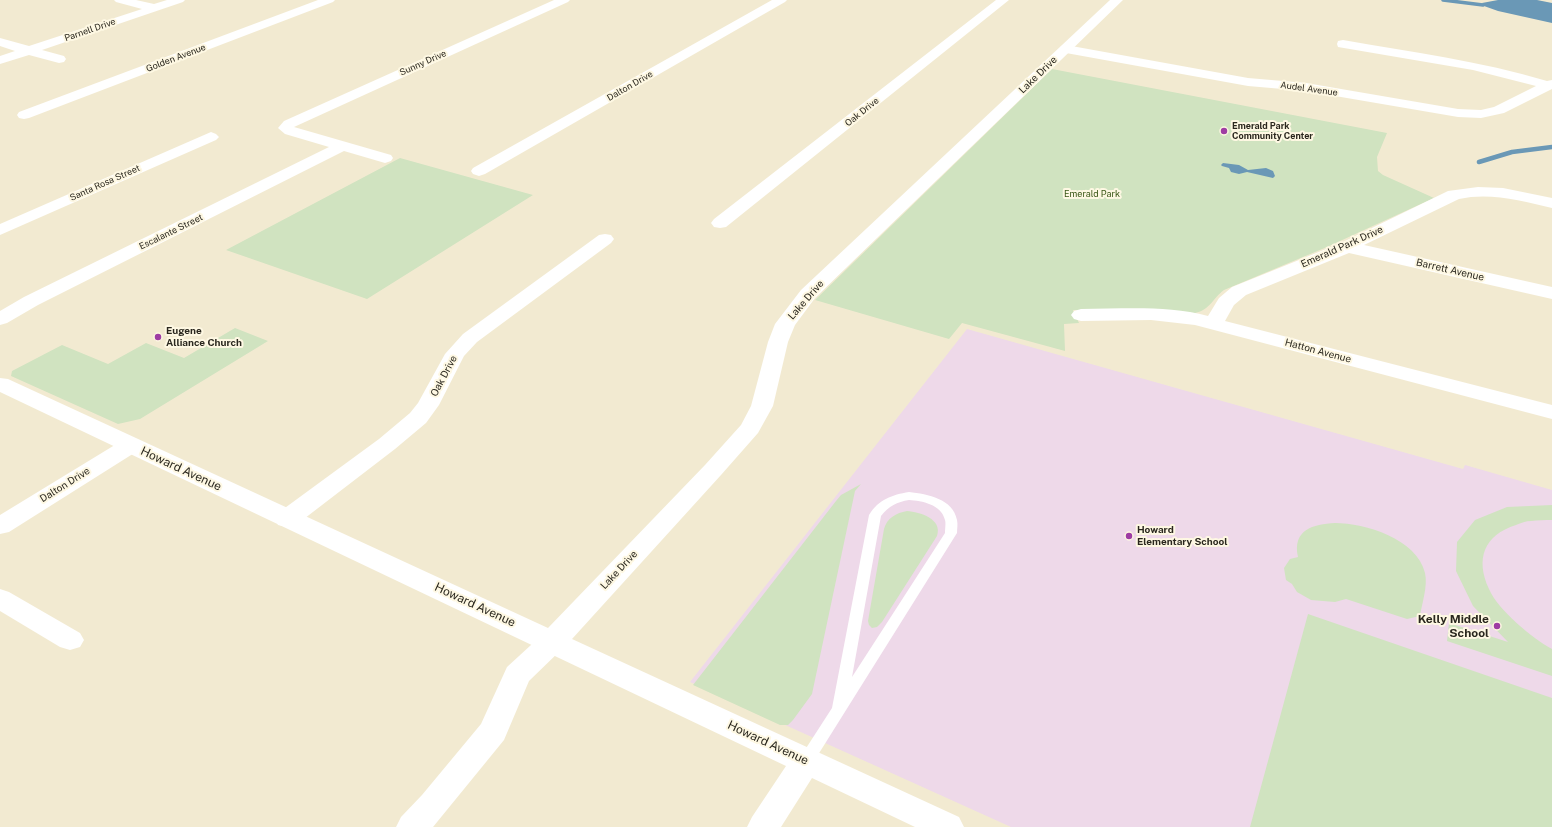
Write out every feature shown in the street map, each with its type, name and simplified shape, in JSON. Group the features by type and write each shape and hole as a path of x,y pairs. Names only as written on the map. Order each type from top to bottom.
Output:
{"street":[{"path":"120,0 155,8"},
{"name":"Parnell Drive","path":"0,60 179,0"},
{"name":"Golden Avenue","path":"24,115 328,0"},
{"name":"Sunny Drive","path":"343,146 290,131 285,128 289,124 564,0"},
{"name":"Dalton Drive","path":"479,171 781,0"},
{"name":"Oak Drive","path":"720,223 1004,0"},
{"name":"Lake Drive","path":"412,827 493,731 518,674 553,641 713,470 750,428 762,406 778,342 785,324 808,294 1117,0"},
{"path":"0,42 59,59"},
{"name":"Audel Avenue","path":"1343,44 1480,67 1550,85"},
{"name":"Audel Avenue","path":"1066,49 1236,80 1306,87 1458,113 1481,114 1499,110 1550,85"},
{"name":"Santa Rosa Street","path":"0,230 211,137"},
{"path":"343,146 385,158"},
{"name":"Escalante Street","path":"0,319 343,146"},
{"name":"Emerald Park Drive","path":"1214,324 1226,302 1239,291 1347,246 1454,196 1463,193 1484,191 1552,203"},
{"name":"Oak Drive","path":"287,519 387,444 418,418 428,405 455,354 470,338 605,239"},
{"name":"Barrett Avenue","path":"1347,246 1552,293"},
{"name":"Hatton Avenue","path":"1082,315 1150,314 1196,319 1552,412"},
{"name":"Howard Avenue","path":"0,384 287,519 553,641 948,827"},
{"name":"Dalton Drive","path":"0,526 131,445"},
{"path":"0,599 70,640"},
{"path":"763,827 806,761"}],"lane":[{"path":"806,761 951,533 953,525 951,516 945,508 935,502 911,496 898,497 888,501 880,507 875,515 839,707"}],"shaded area":[{"name":"Howard Elementary School","path":"967,329 1463,469 1465,465 1552,490 1552,827 1011,827 690,682"}],"green space":[{"name":"Emerald Park","path":"1052,69 1387,133 1377,157 1378,171 1383,175 1434,198 1327,247 1224,290 1208,307 1195,313 1138,310 1073,310 1079,323 1064,324 1065,351 962,323 949,339 815,300"},
{"path":"400,158 533,195 367,299 226,250"},
{"path":"235,328 268,341 140,419 118,424 11,376 12,371 62,345 108,364 146,343 184,358"},
{"path":"861,484 855,491 812,694 793,720 788,725 780,725 693,685 841,495"},
{"path":"1552,505 1552,520 1525,522 1505,529 1496,535 1485,550 1483,568 1489,589 1500,606 1516,623 1552,649 1552,676 1447,641 1449,623 1508,642 1473,606 1456,571 1457,542 1475,520 1507,507"},
{"path":"907,511 924,515 934,521 938,530 937,536 882,622 877,627 872,628 868,621 885,525 892,517"},
{"path":"1335,523 1361,526 1375,530 1401,542 1412,551 1420,561 1426,578 1420,616 1407,619 1346,599 1335,602 1311,600 1297,592 1292,584 1286,580 1284,568 1290,559 1298,557 1298,540 1301,535 1312,527"},
{"name":"Kelly Middle School","path":"1308,614 1552,698 1552,827 1250,827"}],"water":[{"path":"1498,0 1537,0 1552,3 1552,23 1498,11 1484,6 1482,3"},
{"path":"1223,163 1239,165 1248,170 1266,168 1273,171 1275,176 1273,178 1247,172 1239,174 1231,172 1229,168 1221,165"}],"waterway":[{"path":"1443,0 1483,5"},
{"path":"1479,162 1512,152 1552,147"}],"place":[{"name":"Emerald Park Community Center","path":"1224,131"},
{"name":"Eugene Alliance Church","path":"158,337"},
{"name":"Howard Elementary School","path":"1129,536"},
{"name":"Kelly Middle School","path":"1497,626"}]}
